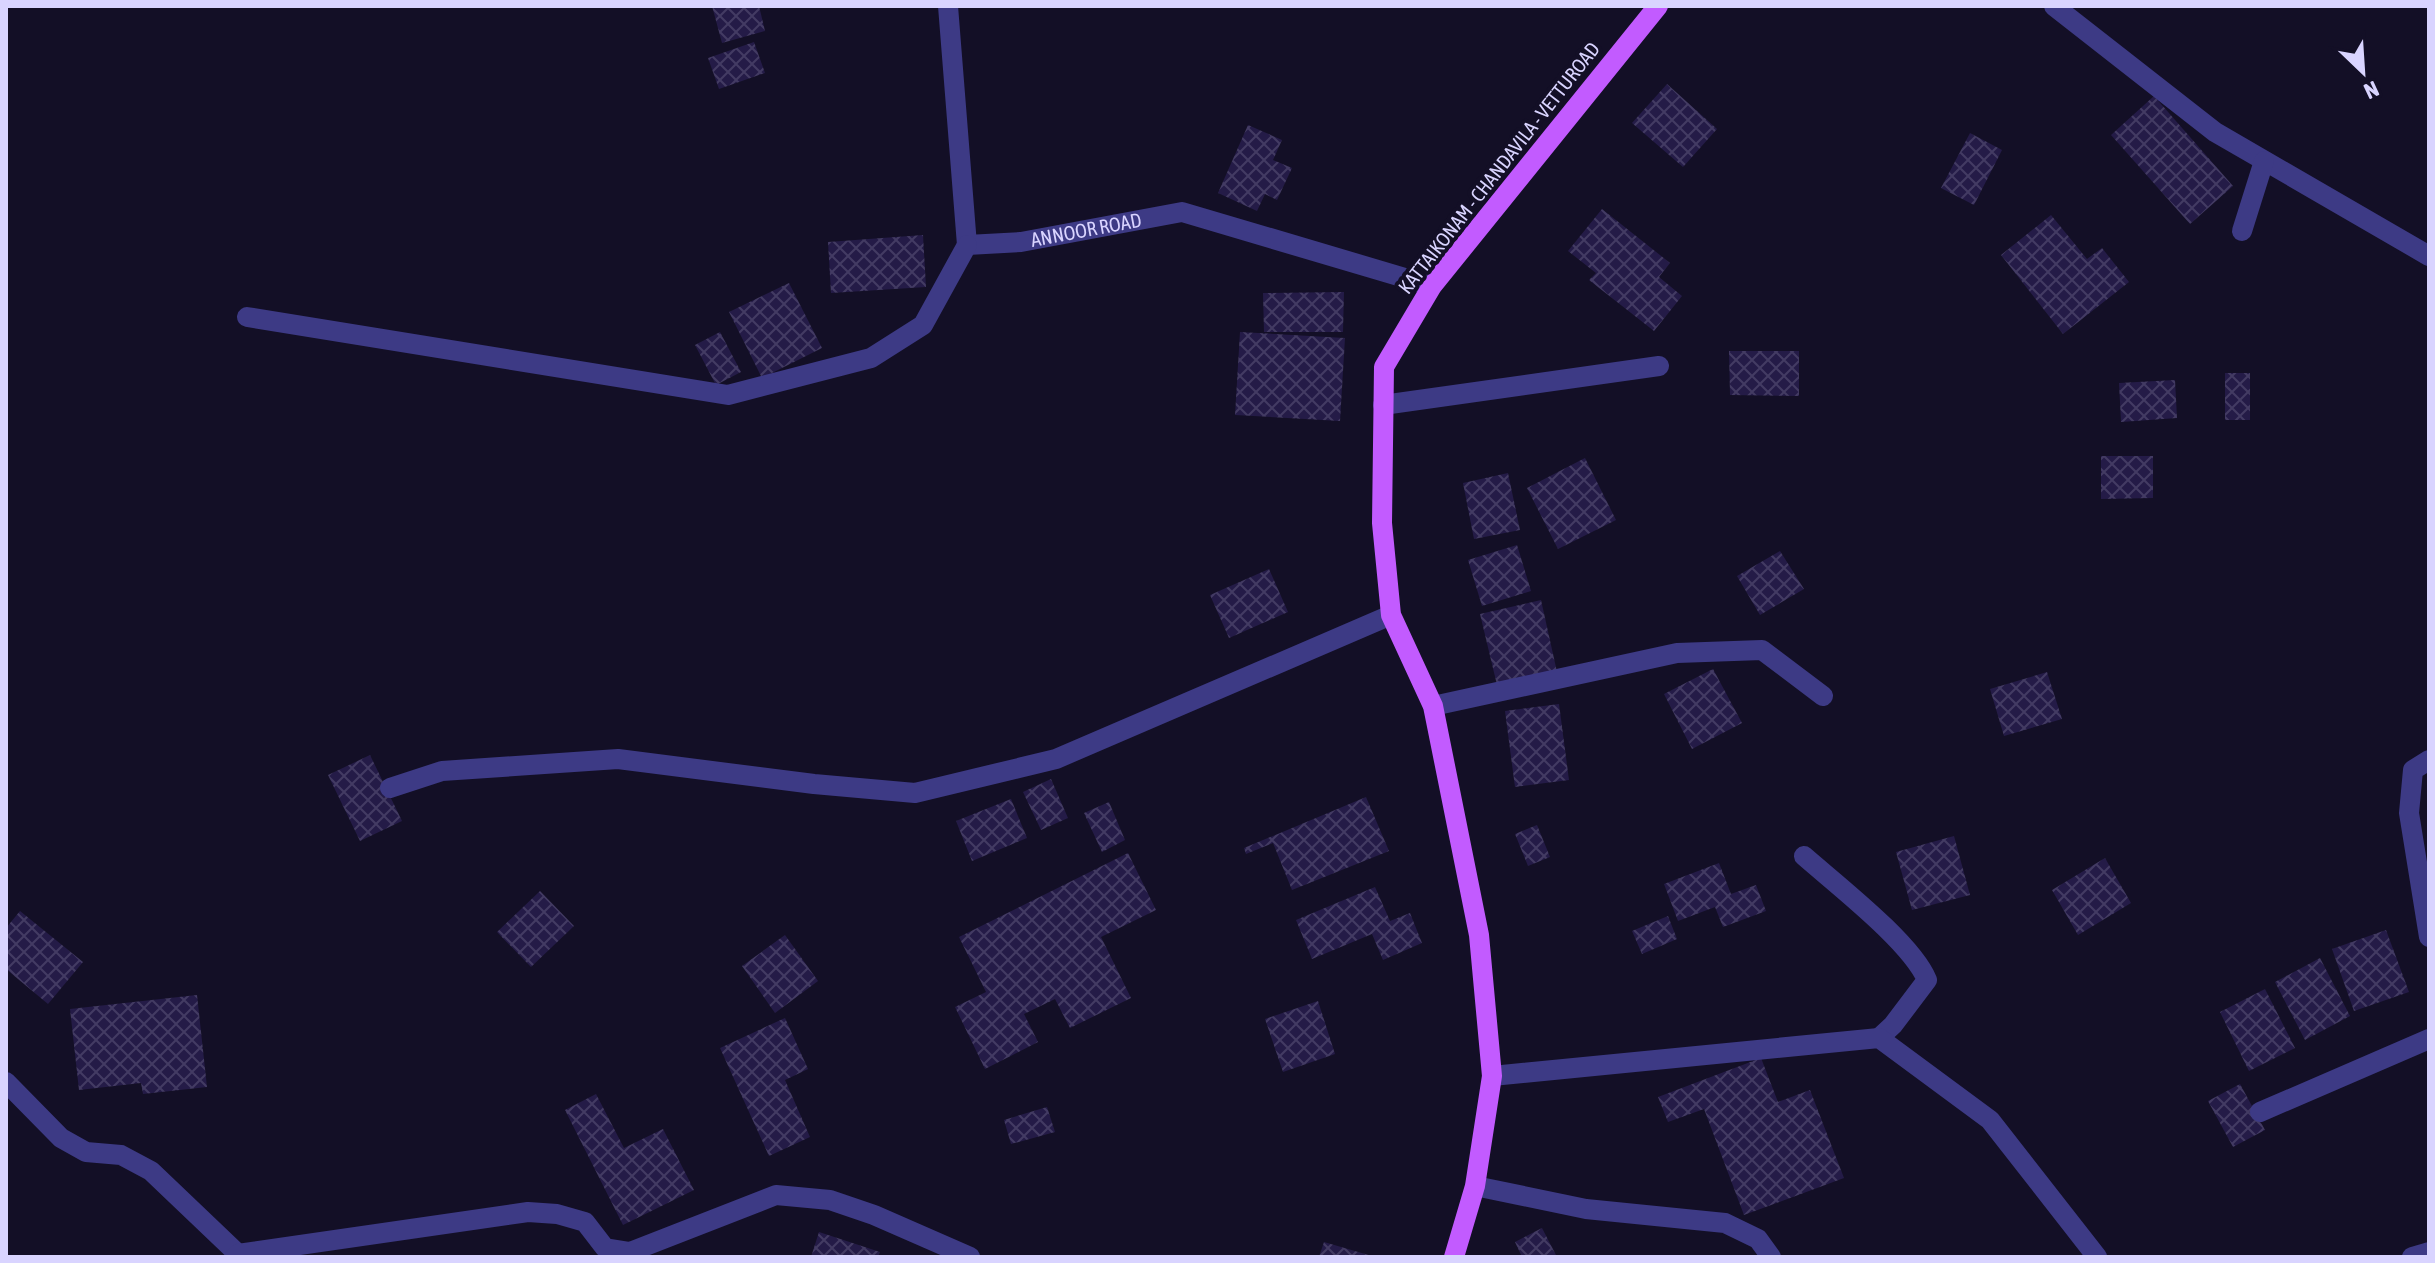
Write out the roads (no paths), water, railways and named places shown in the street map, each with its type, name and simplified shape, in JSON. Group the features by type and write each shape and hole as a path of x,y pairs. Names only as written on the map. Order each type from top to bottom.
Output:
{"main road":[{"name":"KATTAIKONAM - CHANDAVILA - VETTUROAD","path":"1454,1257 1475,1186 1492,1076 1479,935 1433,706 1391,615 1382,523 1384,367 1432,286 1658,6"}],"street":[{"path":"247,317 728,395 871,358 923,325 967,245 948,6"},
{"path":"2054,6 2215,132 2429,256"},
{"path":"2242,231 2264,161"},
{"name":"ANNOOR ROAD","path":"967,245 1021,242 1182,212 1432,286"},
{"path":"1383,405 1659,366"},
{"path":"390,788 442,771 618,759 814,784 915,793 1056,759 1391,615"},
{"path":"1433,706 1677,653 1762,650 1823,696"},
{"path":"2429,760 2413,770 2409,813 2429,937"},
{"path":"1492,1076 1879,1038 1893,1025 1927,980 1924,972 1895,938 1804,856"},
{"path":"1879,1038 1990,1120 2097,1257"},
{"path":"2260,1112 2429,1039"},
{"path":"6,1082 61,1138 86,1152 121,1155 151,1171 236,1256 528,1212 557,1214 585,1222 605,1248 630,1252 776,1195 830,1200 874,1215 970,1257"},
{"path":"1475,1186 1586,1209 1725,1223 1758,1239 1771,1257"},
{"path":"2412,1257 2429,1252"}]}
